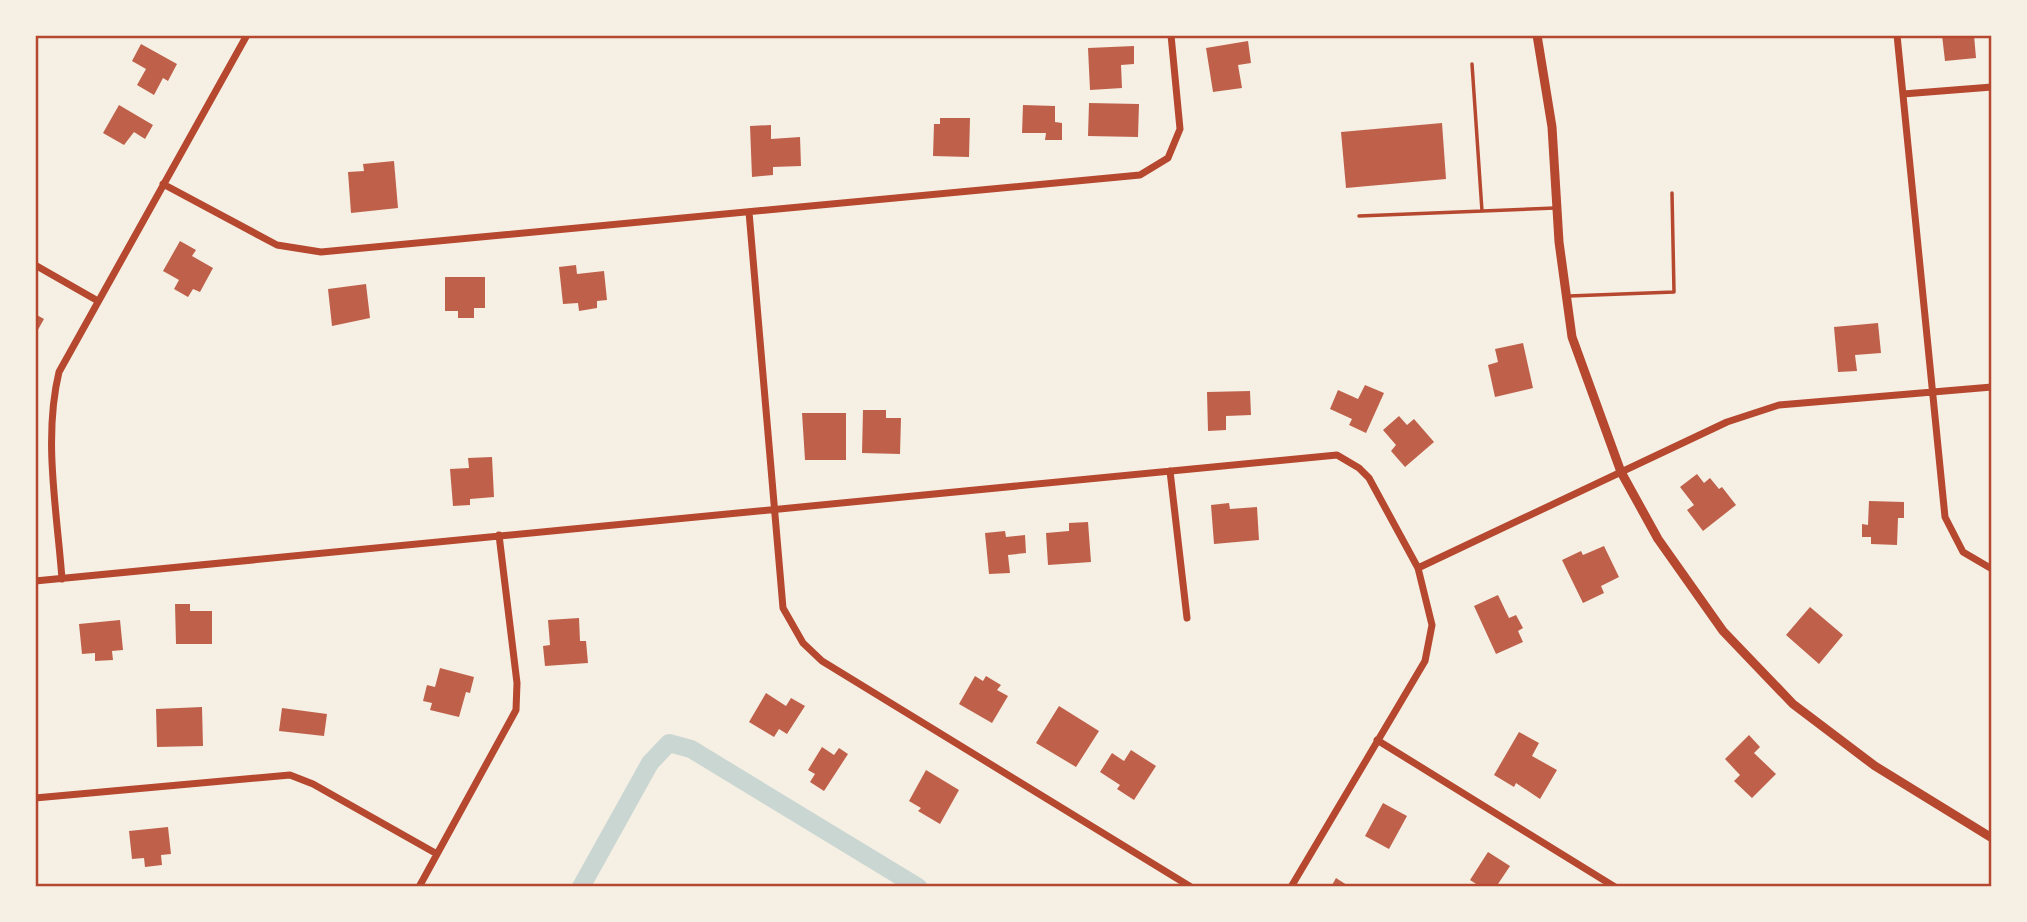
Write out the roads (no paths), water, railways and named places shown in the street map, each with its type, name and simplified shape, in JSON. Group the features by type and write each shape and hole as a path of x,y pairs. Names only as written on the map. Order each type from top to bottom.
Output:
{"street":[{"path":"62,579 51,404 59,372 247,35"},
{"path":"163,184 277,245 321,252 1140,175 1168,158 1180,129 1171,35"},
{"path":"1537,35 1552,127 1557,208 1572,337 1621,472 1658,539 1723,631 1793,704 1875,766 1992,838"},
{"path":"1897,35 1945,517 1963,552 1992,569"},
{"path":"1903,94 1992,87"},
{"path":"748,212 783,608 803,643 822,661 1191,887"},
{"path":"35,265 98,301"},
{"path":"1418,568 1727,422 1779,405 1992,387"},
{"path":"35,581 1338,455 1369,478 1418,568 1433,625 1425,661 1290,887"},
{"path":"1170,471 1187,618"},
{"path":"419,887 516,710 517,683 499,535"},
{"path":"1377,740 1615,887"},
{"path":"35,798 290,775 313,784 437,854"}],"lane":[{"path":"1472,64 1482,211"},
{"path":"1567,296 1674,292 1672,193"},
{"path":"1359,216 1557,208"}],"waterway":[{"path":"581,887 650,763 669,743 691,749 918,887"}]}
